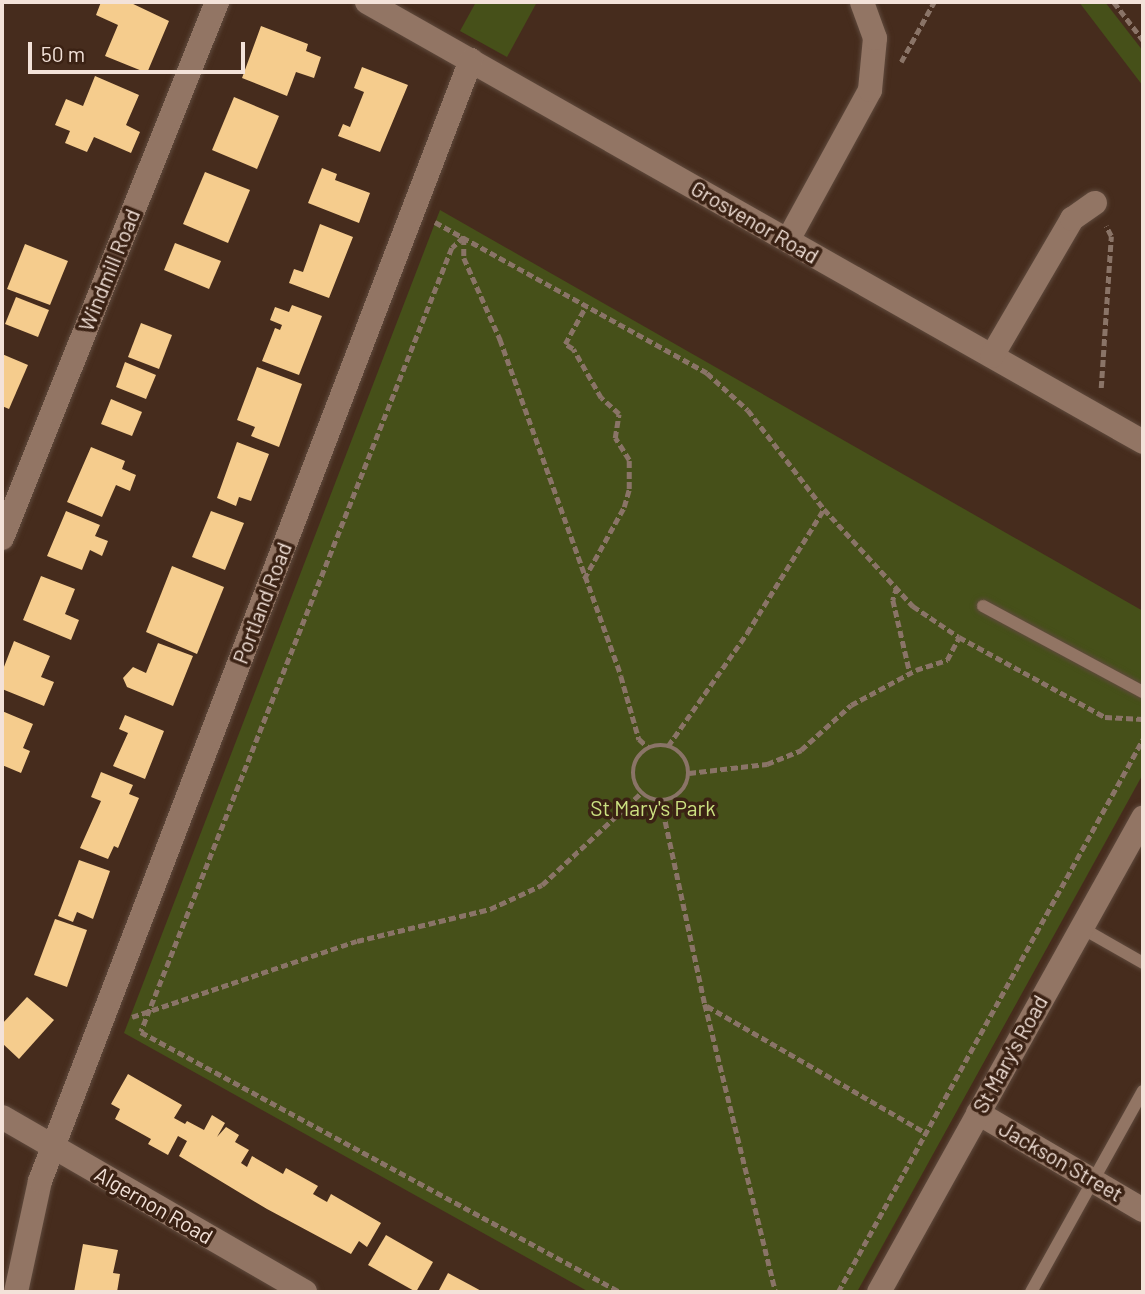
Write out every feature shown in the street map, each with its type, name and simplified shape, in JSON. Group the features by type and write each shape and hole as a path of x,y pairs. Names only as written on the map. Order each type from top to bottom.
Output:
{"street":[{"name":"Windmill Road","path":"2,538 217,2"},
{"name":"Grosvenor Road","path":"367,2 1143,442"},
{"path":"788,240 870,90 875,38 862,2"},
{"name":"Portland Road","path":"16,1292 32,1210 54,1147 471,60"},
{"path":"992,356 1072,219 1095,203"},
{"name":"St Mary's Road","path":"879,1292 1143,818"},
{"name":"Jackson Street","path":"978,1112 1143,1210"},
{"name":"Algernon Road","path":"2,1117 305,1292"}],"lane":[{"path":"983,606 1143,692"},
{"path":"1080,927 1143,963"},
{"path":"1031,1292 1143,1091"}],"path":[{"path":"870,90 895,73 934,2"},
{"path":"1114,2 1143,40"},
{"path":"1095,203 1111,236 1099,417"},
{"path":"413,210 707,373 780,446 824,509 913,606 959,637 1105,717 1143,719"},
{"path":"464,237 464,258 500,339 621,676 639,739 649,748"},
{"path":"464,237 452,248 141,1032 620,1292"},
{"path":"584,579 624,507 629,489 629,460 615,439 619,414 601,398 573,349 565,344 586,306"},
{"path":"668,746 747,633 824,509"},
{"path":"897,587 893,600 910,673"},
{"path":"689,774 767,764 800,750 851,705 910,673 947,660 959,637"},
{"path":"838,1292 1143,739"},
{"path":"668,746 683,757 689,774 677,796 661,801 640,793 633,768 649,748 668,746"},
{"path":"100,1024 148,1013 357,942 490,909 542,885 640,793"},
{"path":"661,801 705,1004 776,1292"},
{"path":"705,1004 715,1015 924,1132"}],"green space":[{"path":"476,2 537,2 507,57 460,31"},
{"path":"1079,2 1105,2 1143,51 1143,86"},
{"name":"St Mary's Park","path":"440,210 1143,611 1143,774 857,1292 589,1292 124,1033"}],"building":[{"path":"101,2 129,2 169,21 147,73 105,56 118,25 96,15"},
{"path":"261,26 308,44 306,51 321,57 314,78 296,72 287,96 242,78"},
{"path":"362,67 408,85 380,152 338,136 343,124 350,127 364,92 354,88"},
{"path":"95,76 139,95 126,125 140,132 131,153 94,137 87,152 65,143 70,131 55,125 66,99 83,106"},
{"path":"234,97 279,116 257,169 212,150"},
{"path":"322,168 337,174 335,180 370,193 359,223 308,203"},
{"path":"205,172 250,190 228,243 183,224"},
{"path":"320,224 353,237 329,298 289,283 294,269 303,272"},
{"path":"175,243 221,261 209,289 164,270"},
{"path":"25,244 68,261 50,305 7,289"},
{"path":"16,297 49,310 38,337 5,324"},
{"path":"292,305 322,316 299,375 262,361 275,328 280,330 282,325 270,320 275,307 289,312"},
{"path":"141,323 172,335 159,369 128,357"},
{"path":"2,354 28,365 9,409 2,406"},
{"path":"125,362 156,375 146,399 116,387"},
{"path":"257,367 302,384 279,447 251,436 255,427 237,420"},
{"path":"111,399 142,412 132,436 101,424"},
{"path":"237,442 269,454 251,501 239,497 236,506 217,498"},
{"path":"91,447 125,461 122,469 136,475 130,491 116,485 102,517 67,502"},
{"path":"66,511 100,525 95,536 108,541 102,556 90,550 82,570 47,556"},
{"path":"211,511 244,523 225,570 192,557"},
{"path":"172,566 224,587 197,654 146,632"},
{"path":"41,576 75,589 65,614 79,620 71,640 23,620"},
{"path":"14,641 50,656 41,677 54,682 44,706 2,689 2,672"},
{"path":"158,643 193,656 173,706 127,687 123,678 133,667 146,673"},
{"path":"2,711 33,724 23,748 30,751 21,773 2,765"},
{"path":"125,715 164,731 145,779 113,766 128,733 119,729"},
{"path":"101,772 133,785 129,794 139,798 118,848 114,846 108,859 80,848 101,801 91,797"},
{"path":"79,860 110,871 93,919 77,912 73,922 58,916"},
{"path":"55,919 87,930 67,987 34,975"},
{"path":"27,997 54,1020 19,1059 2,1043 2,1024"},
{"path":"128,1074 182,1105 174,1118 185,1124 187,1121 204,1130 212,1115 225,1123 217,1137 226,1127 239,1135 235,1142 249,1150 241,1163 247,1167 252,1156 283,1174 286,1168 318,1186 313,1194 327,1202 331,1194 381,1223 367,1247 359,1241 351,1254 267,1209 179,1156 187,1141 178,1136 168,1155 148,1144 151,1139 115,1119 120,1109 111,1104"},
{"path":"386,1235 433,1262 416,1292 368,1265"},
{"path":"83,1244 118,1250 113,1273 120,1274 117,1292 74,1292"},
{"path":"448,1273 474,1287 483,1292 438,1292"}]}
